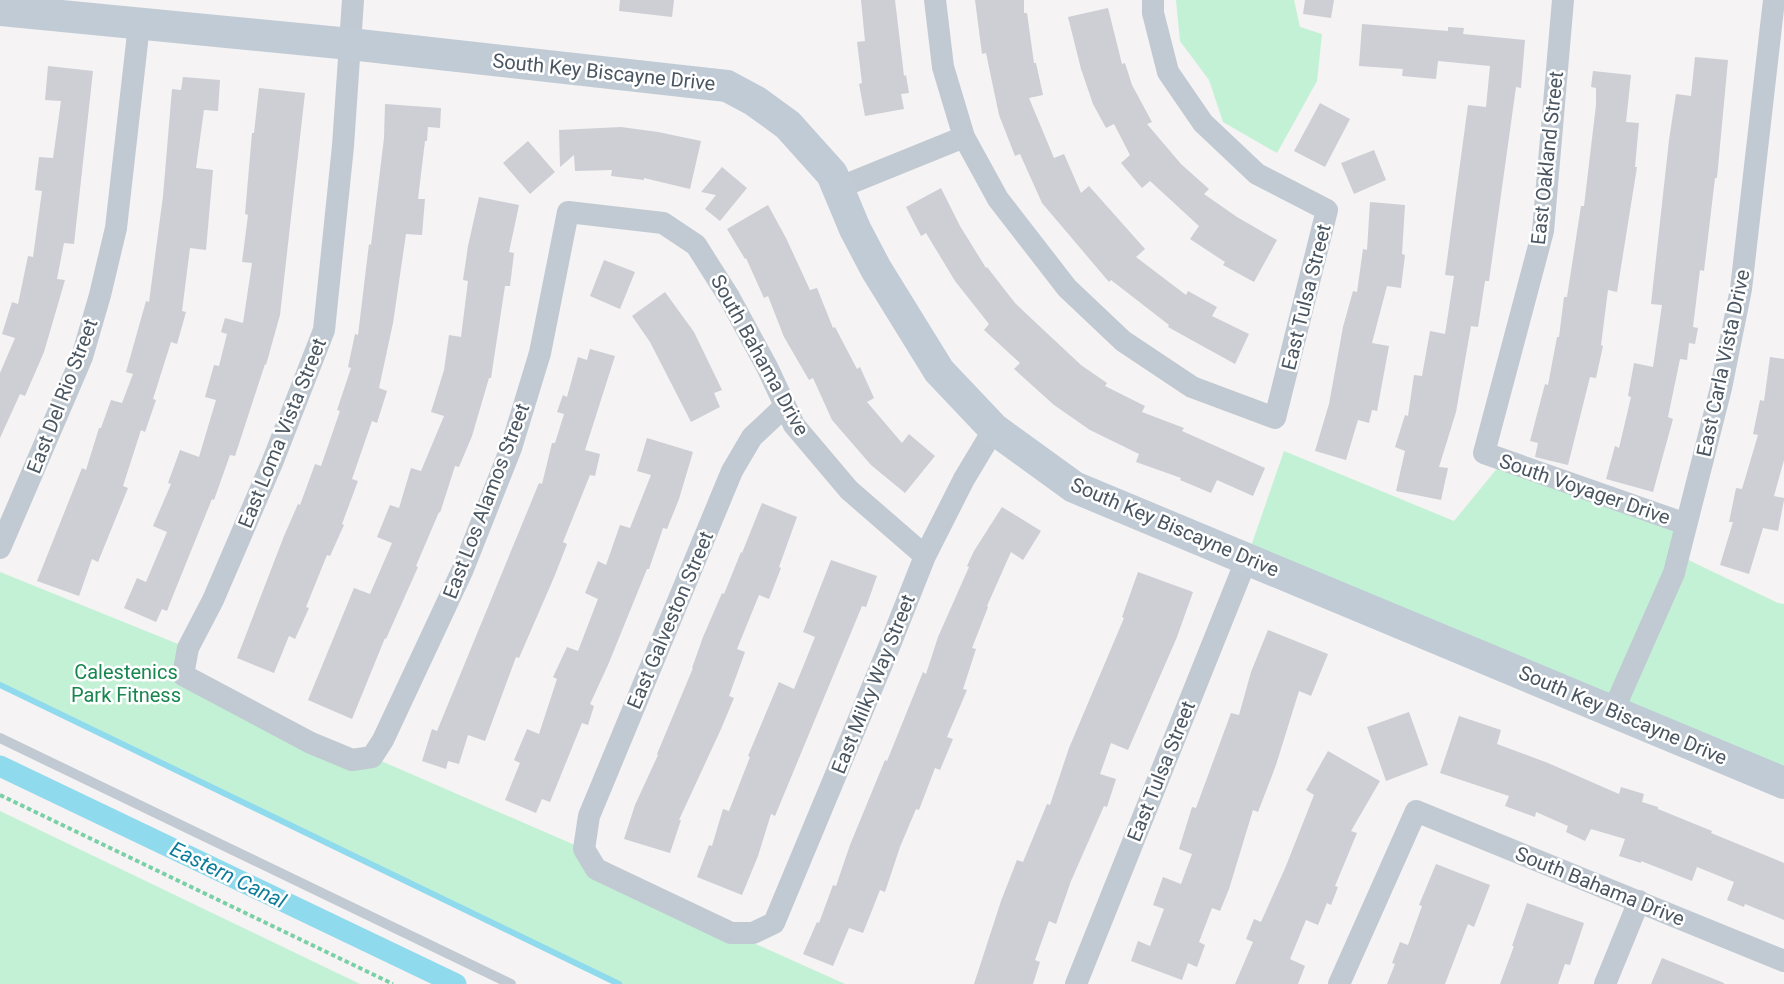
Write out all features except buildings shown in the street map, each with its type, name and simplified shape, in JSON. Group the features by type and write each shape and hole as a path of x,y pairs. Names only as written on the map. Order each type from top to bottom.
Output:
{"street":[{"name":"East Loma Vista Street","path":"352,760 311,743 183,675 188,648 213,600 272,463 324,330 343,146 353,0"},
{"path":"838,188 964,137 943,67 935,0"},
{"name":"East Tulsa Street","path":"964,137 998,199 1067,288 1123,341 1192,387 1275,418 1327,210 1257,174 1203,123 1168,72 1153,13 1153,0"},
{"name":"East Oakland Street","path":"1484,453 1543,231 1563,0"},
{"name":"East Carla Vista Drive","path":"1613,711 1674,573 1722,388 1741,289 1777,36 1774,0"},
{"name":"South Key Biscayne Drive","path":"0,10 727,86 755,101 788,125 832,174 855,229 939,371 994,429 1074,487 1784,783"},
{"name":"East Del Rio Street","path":"0,548 81,357 100,295 116,228 139,25"},
{"name":"South Bahama Drive","path":"568,212 663,223 696,245 729,297 794,425 849,490 925,556"},
{"name":"East Los Alamos Street","path":"352,760 372,757 383,740 463,569 511,448 540,353 568,212"},
{"name":"East Galveston Street","path":"753,933 731,933 596,869 584,849 589,816 732,471 752,437 785,406"},
{"name":"East Milky Way Street","path":"753,933 774,923 925,556 964,479 994,429"},
{"name":"South Voyager Drive","path":"1484,453 1686,524"},
{"name":"East Tulsa Street","path":"1076,984 1247,558"},
{"name":"South Bahama Drive","path":"1339,984 1416,811 1784,961"},
{"path":"1605,984 1639,901"}],"lane":[{"path":"0,738 511,984"}],"path":[{"path":"0,795 393,984"}],"green space":[{"path":"1176,0 1294,0 1300,27 1322,34 1317,81 1277,153 1223,122 1209,80 1180,41"},
{"path":"1284,451 1454,521 1504,460 1686,524 1678,555 1784,604 1784,783 1247,558"},
{"name":"Calestenics Park Fitness","path":"0,572 188,648 183,675 311,743 372,757 584,849 731,933 845,984 612,984 0,684"},
{"path":"0,811 360,984 0,984"}],"waterway":[{"path":"0,685 619,984"},
{"name":"Eastern Canal","path":"0,766 456,984"}]}
